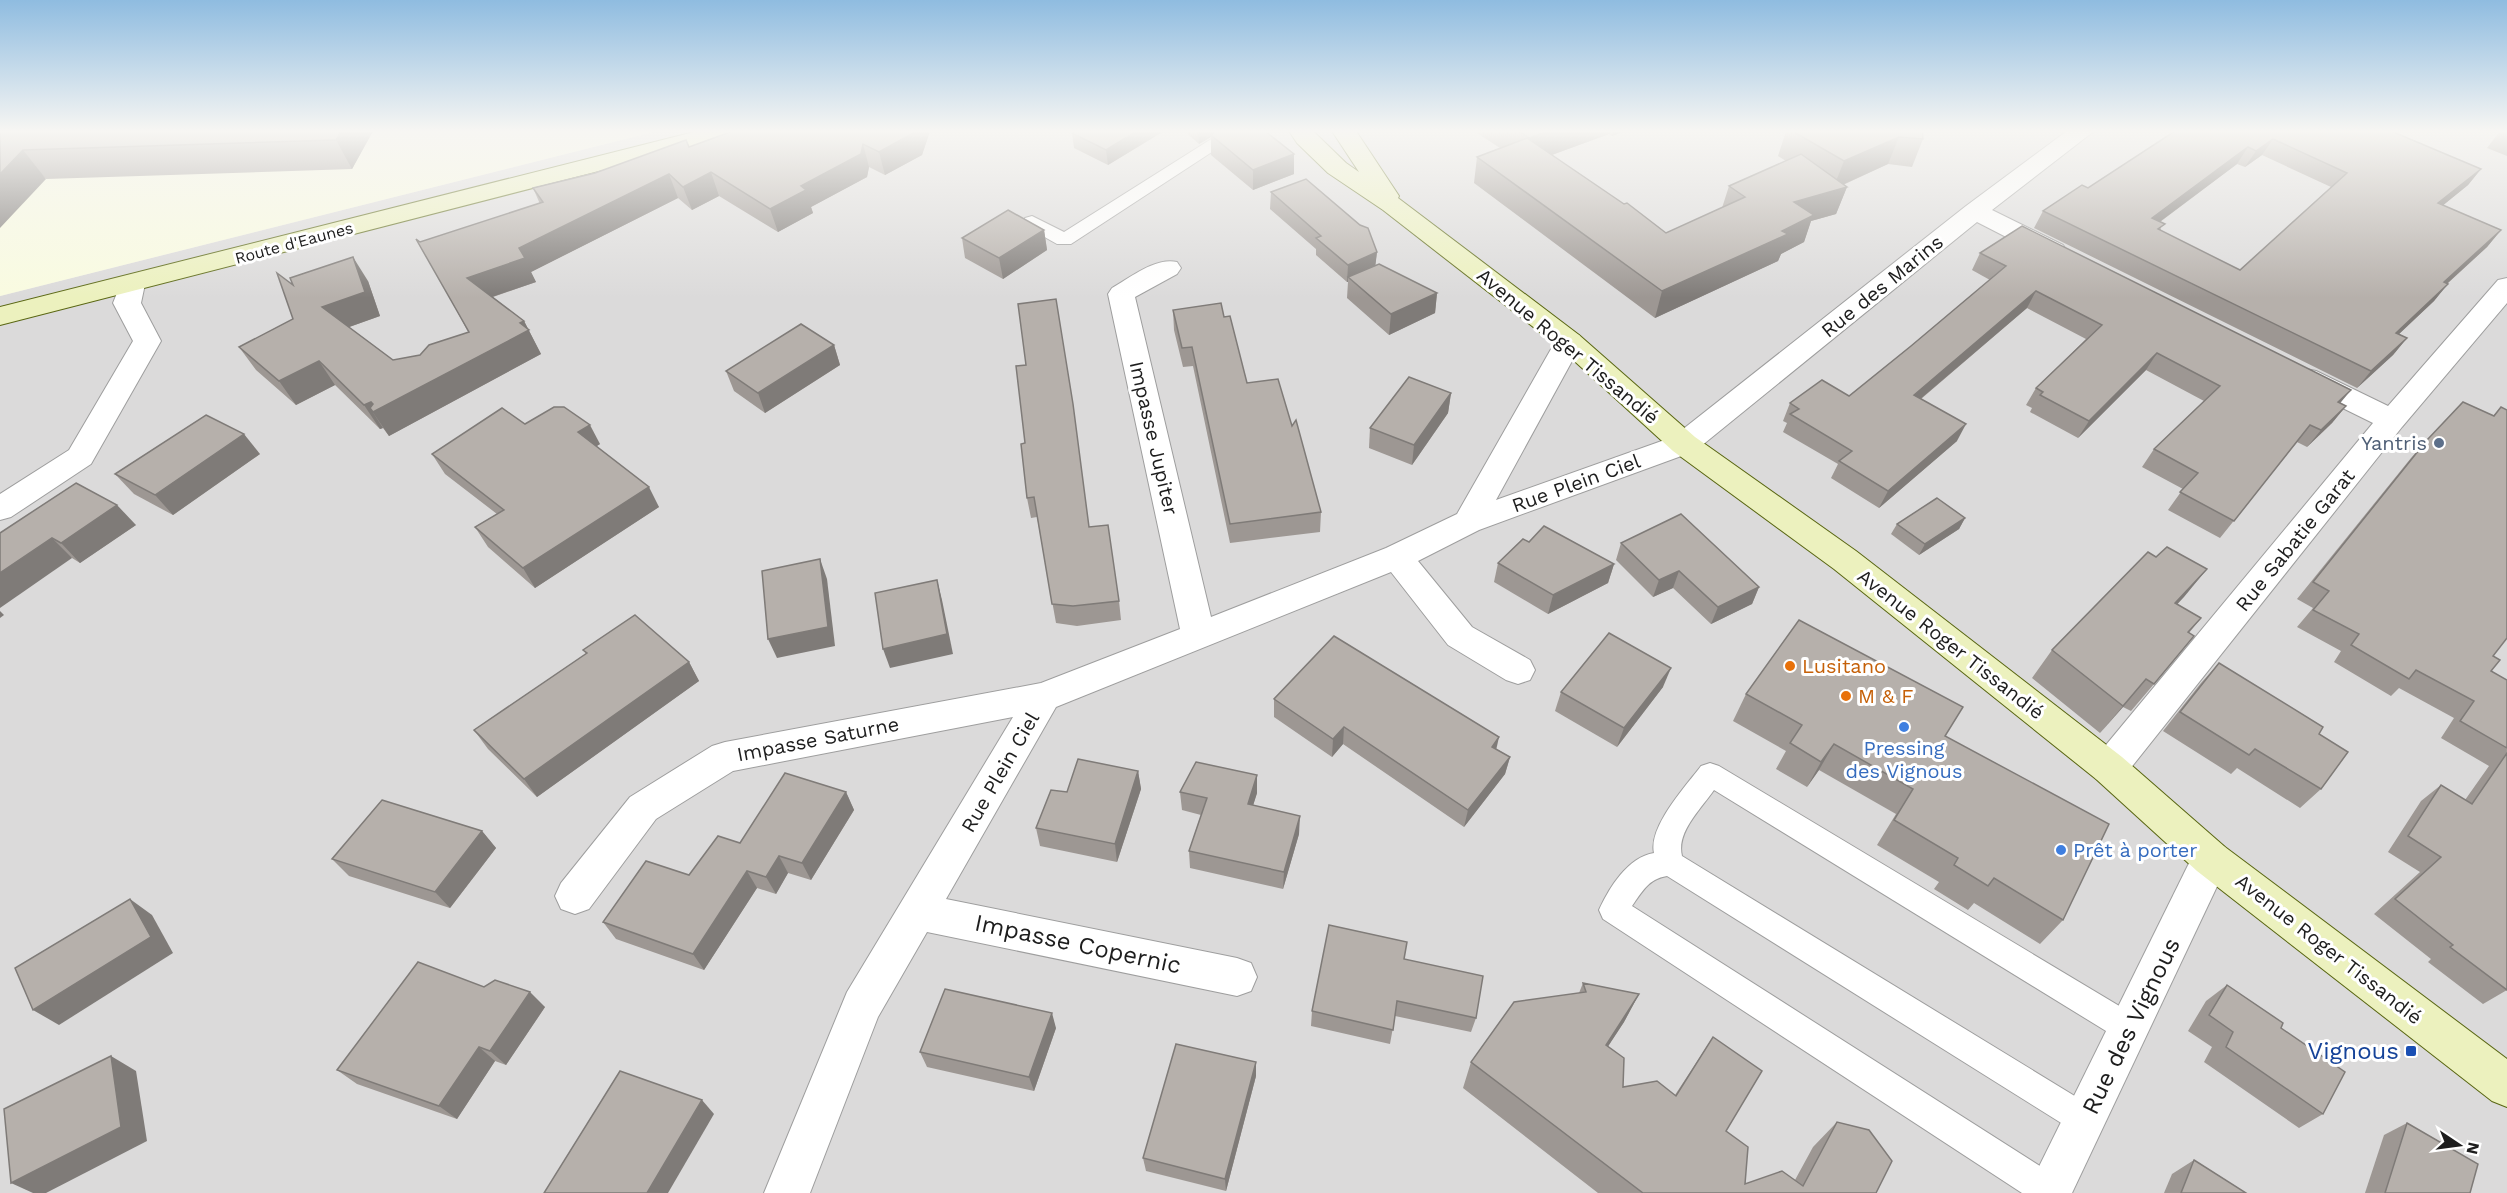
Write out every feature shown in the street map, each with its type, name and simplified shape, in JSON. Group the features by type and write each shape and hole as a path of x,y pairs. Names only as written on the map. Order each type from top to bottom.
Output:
{"main road":[{"name":"Route d'Eaunes","path":"0,316 510,187"},
{"name":"Avenue Roger Tissandié","path":"1365,187 1392,205 1569,341 1684,444 1845,560 2109,768 2211,859 2507,1086"},
{"name":"Avenue Roger Tissandié","path":"1380,187 1392,205"}],"street":[{"name":"Rue des Marins","path":"1684,444 2008,187"},
{"path":"1975,212 2082,265"},
{"name":"Impasse Jupiter","path":"1168,268 1121,294 1198,635"},
{"path":"0,509 80,457 147,341 127,303 132,284"},
{"name":"Rue Sabatie Garat","path":"2109,768 2392,420 2507,286"},
{"name":"Rue Plein Ciel","path":"1468,522 1569,341"},
{"path":"2285,367 2392,420"},
{"name":"Rue Plein Ciel","path":"787,1193 862,1006 1044,697 1397,557 1468,522 1684,444"},
{"path":"1397,557 1460,636 1518,669"},
{"name":"Impasse Saturne","path":"575,896 643,808 725,757 1044,697"},
{"name":"Rue des Vignous","path":"2049,1193 2211,859"},
{"name":"Impasse Copernic","path":"919,912 1237,977"}],"lane":[{"path":"1032,222 1064,240 1148,187"},
{"path":"1670,863 1666,846 1671,829 1710,774 2130,1029"},
{"path":"2049,1193 1613,910 1637,876 1649,866 1670,863 2085,1120"}],"shaded area":[{"path":"0,187 435,187 0,296"},
{"path":"435,187 2507,187 2507,1193 0,1193 0,296"}],"building":[{"path":"643,187 519,248 525,258 467,278 524,321 520,323 529,330 373,412 370,408 373,404 371,402 364,405 319,361 279,381 239,347 293,319 277,273 293,285 290,278 353,257 365,292 322,307 393,360 420,355 429,345 469,332 416,239 420,242 543,202 533,188"},
{"path":"734,187 802,187 806,190 770,209"},
{"path":"1285,187 1315,187 1360,225 1368,228 1377,252 1348,265 1316,238 1321,236 1271,192"},
{"path":"1518,187 1599,187 1624,204 1627,203 1666,233 1745,197 1730,187 1847,187 1794,202 1814,215 1782,231 1788,234 1662,291"},
{"path":"2079,187 2194,187 2152,218 2165,224 2158,229 2240,270 2332,187 2459,187 2438,203 2501,230 2444,282 2448,284 2396,333 2407,338 2371,371 2043,211"},
{"path":"1008,210 1044,230 999,258 962,238"},
{"path":"2022,226 2351,390 2338,402 2346,406 2321,430 2310,425 2234,521 2180,492 2198,473 2154,449 2220,386 2157,353 2089,421 2040,395 2043,392 2036,388 2102,325 2036,291 1914,395 1966,424 1888,491 1839,461 1852,451 1790,414 1799,409 1790,403 1822,380 1849,396 1911,346 2006,266 1980,253"},
{"path":"1379,264 1437,293 1391,314 1348,277"},
{"path":"1056,299 1089,527 1108,525 1119,601 1073,606 1052,604 1034,497 1027,498 1021,444 1025,443 1016,366 1026,365 1018,304"},
{"path":"1221,303 1224,317 1230,316 1247,383 1278,379 1292,426 1296,420 1321,512 1230,524 1192,347 1182,348 1173,310"},
{"path":"801,324 834,345 758,393 726,371"},
{"path":"1409,377 1451,393 1414,445 1370,428"},
{"path":"2463,402 2494,416 2501,407 2507,410 2507,638 2493,656 2500,660 2491,671 2507,680 2507,748 2460,721 2474,701 2416,670 2409,679 2351,645 2359,634 2313,610 2329,591 2313,582 2427,440"},
{"path":"554,407 564,407 590,425 578,432 649,487 523,568 475,527 504,510 432,454 502,408 525,424"},
{"path":"206,415 244,434 155,495 115,474"},
{"path":"76,483 117,505 61,543 52,538 0,573 0,533"},
{"path":"1937,498 1965,518 1925,544 1897,524"},
{"path":"1681,514 1759,587 1718,607 1679,571 1659,580 1621,543"},
{"path":"1544,526 1614,564 1553,595 1498,563 1523,539 1529,542"},
{"path":"2167,547 2207,569 2175,603 2201,618 2188,632 2194,636 2154,684 2146,679 2123,706 2052,650 2148,552 2156,557"},
{"path":"820,559 828,627 768,639 762,571"},
{"path":"937,580 947,634 883,649 875,593"},
{"path":"635,615 689,662 524,779 474,730 587,653 583,650"},
{"path":"1799,620 1963,707 1945,736 2109,824 2063,920 1994,878 1988,886 1954,865 1958,858 1894,820 1913,789 1834,744 1821,762 1790,743 1802,725 1746,694"},
{"path":"1609,633 1671,668 1624,728 1561,692"},
{"path":"1334,636 1499,737 1492,747 1510,757 1468,810 1344,727 1333,739 1274,699"},
{"path":"2219,663 2323,727 2319,734 2348,752 2321,789 2255,749 2249,755 2180,712"},
{"path":"2507,753 2507,990 2450,947 2453,945 2395,899 2441,857 2408,836 2441,785 2472,804"},
{"path":"1078,759 1138,771 1115,844 1036,828 1051,790 1067,792"},
{"path":"1196,762 1257,775 1248,804 1300,816 1284,872 1189,851 1207,798 1180,792"},
{"path":"785,773 846,792 802,863 779,856 766,877 747,871 693,954 603,922 646,861 689,875 718,836 740,843"},
{"path":"382,800 482,831 435,892 332,859"},
{"path":"130,899 151,937 33,1010 15,968"},
{"path":"1329,925 1407,942 1404,959 1483,976 1476,1018 1397,1001 1393,1030 1312,1011"},
{"path":"418,962 484,987 495,980 530,992 490,1051 479,1047 439,1106 337,1070"},
{"path":"1583,983 1639,994 1606,1045 1624,1058 1623,1087 1657,1081 1676,1096 1713,1037 1762,1071 1726,1131 1748,1147 1745,1184 1782,1171 1803,1186 1837,1122 1869,1130 1892,1161 1876,1193 1643,1193 1471,1062 1514,1002 1586,992"},
{"path":"2227,985 2283,1023 2281,1028 2345,1072 2323,1114 2226,1047 2233,1032 2209,1015"},
{"path":"945,989 1052,1013 1029,1077 920,1052"},
{"path":"1176,1044 1256,1062 1225,1179 1143,1158"},
{"path":"111,1056 121,1127 11,1183 4,1109"},
{"path":"620,1071 702,1100 647,1193 544,1193"},
{"path":"2407,1123 2478,1164 2470,1193 2385,1193"},
{"path":"2194,1160 2246,1193 2181,1193"}],"place":[{"name":"Yantris","path":"2439,443"},
{"name":"Lusitano","path":"1790,666"},
{"name":"M & F","path":"1846,696"},
{"name":"Pressing des Vignous","path":"1904,727"},
{"name":"Prêt à porter","path":"2061,850"},
{"name":"Vignous","path":"2411,1051"}]}
